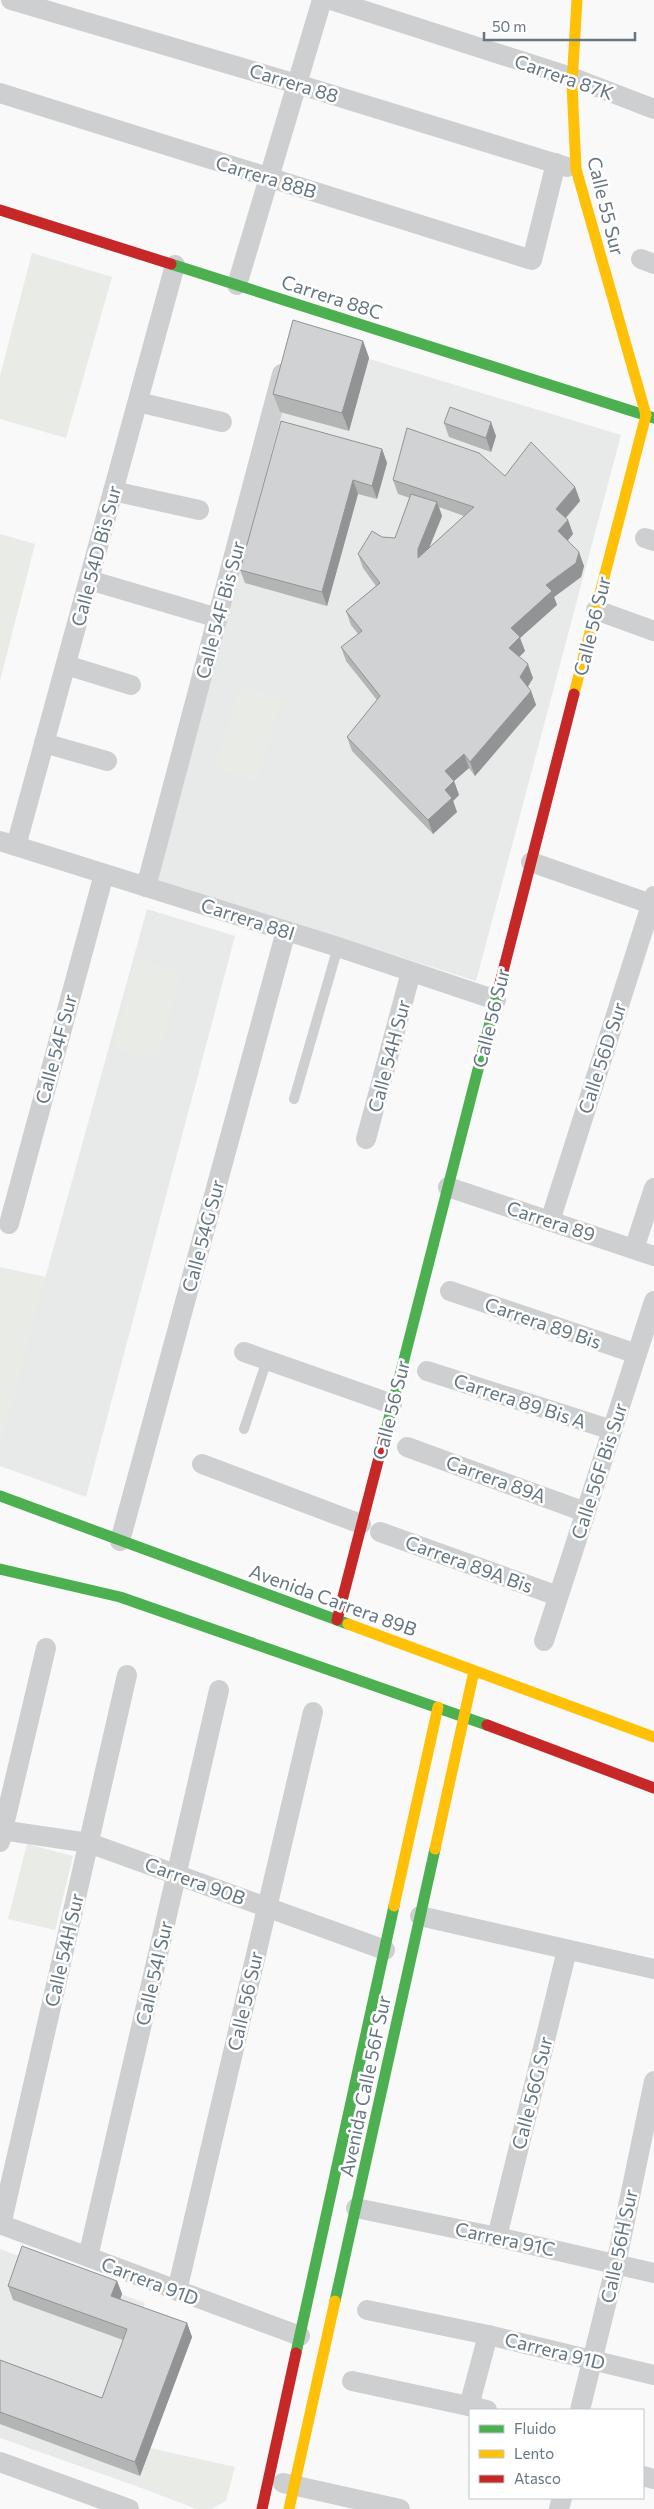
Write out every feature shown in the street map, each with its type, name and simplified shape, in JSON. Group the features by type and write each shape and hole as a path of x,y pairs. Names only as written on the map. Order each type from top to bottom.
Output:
{"street":[{"name":"Carrera 88","path":"11,0 576,169"},
{"path":"237,285 322,0"},
{"name":"Carrera 87K","path":"331,0 571,77 654,109"},
{"name":"Calle 55 Sur","path":"577,0 571,77 571,129 576,169 650,417"},
{"name":"Carrera 88B","path":"0,93 532,260 556,163"},
{"name":"Carrera 88C","path":"0,210 650,417"},
{"name":"Calle 54D Bis Sur","path":"8,843 44,743 175,265"},
{"name":"Calle 54F Bis Sur","path":"146,887 288,352"},
{"path":"138,402 222,422"},
{"name":"Calle 56 Sur","path":"337,1620 596,610 650,417"},
{"path":"113,491 199,510"},
{"path":"89,580 218,618"},
{"path":"596,610 654,631"},
{"path":"66,666 131,685"},
{"path":"44,743 107,761"},
{"name":"Carrera 88I","path":"8,843 338,947 496,1000"},
{"path":"531,862 653,902"},
{"name":"Calle 54F Sur","path":"8,1224 104,874"},
{"name":"Calle 56D Sur","path":"550,1221 653,902"},
{"name":"Calle 54G Sur","path":"120,1541 286,931"},
{"name":"Calle 54H Sur","path":"366,1139 411,972"},
{"name":"Carrera 89","path":"448,1187 654,1256"},
{"path":"634,1249 654,1188"},
{"name":"Carrera 89 Bis","path":"450,1292 637,1354"},
{"name":"Calle 56F Bis Sur","path":"544,1641 654,1301"},
{"path":"244,1352 392,1404"},
{"name":"Carrera 89 Bis A","path":"427,1371 612,1430"},
{"name":"Carrera 89A","path":"407,1447 585,1512"},
{"path":"202,1464 362,1524"},
{"name":"Avenida Carrera 89B","path":"0,1496 654,1737"},
{"name":"Carrera 89A Bis","path":"380,1532 558,1596"},
{"path":"0,1569 120,1597 464,1716 654,1788"},
{"path":"1,1834 46,1648"},
{"name":"Avenida Calle 56F Sur","path":"289,2509 474,1671"},
{"name":"Calle 54H Sur","path":"1,2224 127,1675"},
{"name":"Calle 54I Sur","path":"88,2257 220,1690"},
{"name":"Avenida Calle 56F Sur","path":"262,2509 438,1707"},
{"name":"Calle 56 Sur","path":"176,2290 313,1712"},
{"name":"Carrera 90B","path":"1,1834 89,1843 385,1950"},
{"path":"420,1916 654,1969"},
{"name":"Calle 56G Sur","path":"497,2237 567,1950"},
{"name":"Calle 56H Sur","path":"580,2409 616,2264 654,2081"},
{"name":"Carrera 91C","path":"356,2208 497,2237 654,2273"},
{"name":"Carrera 91D","path":"1,2224 300,2336"},
{"name":"Carrera 91D","path":"367,2310 488,2335 654,2375"},
{"path":"352,2381 478,2408 488,2335"},
{"path":"0,2462 129,2509"},
{"path":"269,2480 400,2509"}],"lane":[{"path":"294,1098 338,947"},
{"path":"244,1429 267,1360"}],"shaded area":[{"path":"32,253 112,277 66,438 0,419 0,376"},
{"path":"300,338 621,435 476,981 155,879"},
{"path":"0,534 35,544 0,681"},
{"path":"240,684 283,698 257,782 214,769"},
{"path":"147,909 235,936 86,1497 0,1466 0,1442"},
{"path":"136,959 182,971 158,1061 113,1049"},
{"path":"0,1267 46,1277 0,1442"},
{"path":"27,1844 73,1856 55,1930 8,1919"},
{"path":"0,2249 145,2303 140,2317 192,2337 136,2486 0,2438"},
{"path":"150,2448 235,2467 226,2501 211,2509 197,2509 136,2486"}],"building":[{"path":"293,320 363,341 342,413 273,394"},
{"path":"450,407 491,422 486,438 444,423"},
{"path":"281,421 382,449 372,486 353,480 322,592 240,570"},
{"path":"407,428 479,453 505,476 531,442 575,487 556,509 568,520 558,531 579,552 576,563 546,585 552,591 511,628 520,637 509,648 528,664 520,677 531,691 470,762 464,754 445,771 454,781 445,790 452,798 428,820 347,737 380,696 341,647 362,631 346,611 380,583 358,554 372,531 382,537 395,538 411,494 437,502 418,549 418,558 474,507 393,480"},
{"path":"22,2246 117,2281 111,2296 187,2323 135,2462 0,2412 0,2360 102,2398 127,2329 8,2286"}],"traffic: fast":[{"path":"171,264 654,418"},
{"path":"385,1434 498,991"},
{"path":"0,1496 348,1624"},
{"path":"0,1569 120,1597 487,1725"},
{"path":"335,2301 435,1849"},
{"path":"296,2353 394,1906"}],"traffic: slow":[{"path":"577,0 572,84 576,169 646,415"},
{"path":"574,694 646,415"},
{"path":"348,1624 654,1737"},
{"path":"435,1849 474,1671"},
{"path":"394,1906 438,1707"},
{"path":"289,2509 335,2301"}],"traffic: jam":[{"path":"0,210 171,264"},
{"path":"498,991 574,694"},
{"path":"337,1620 385,1434"},
{"path":"487,1725 654,1788"},
{"path":"262,2509 296,2353"}]}
